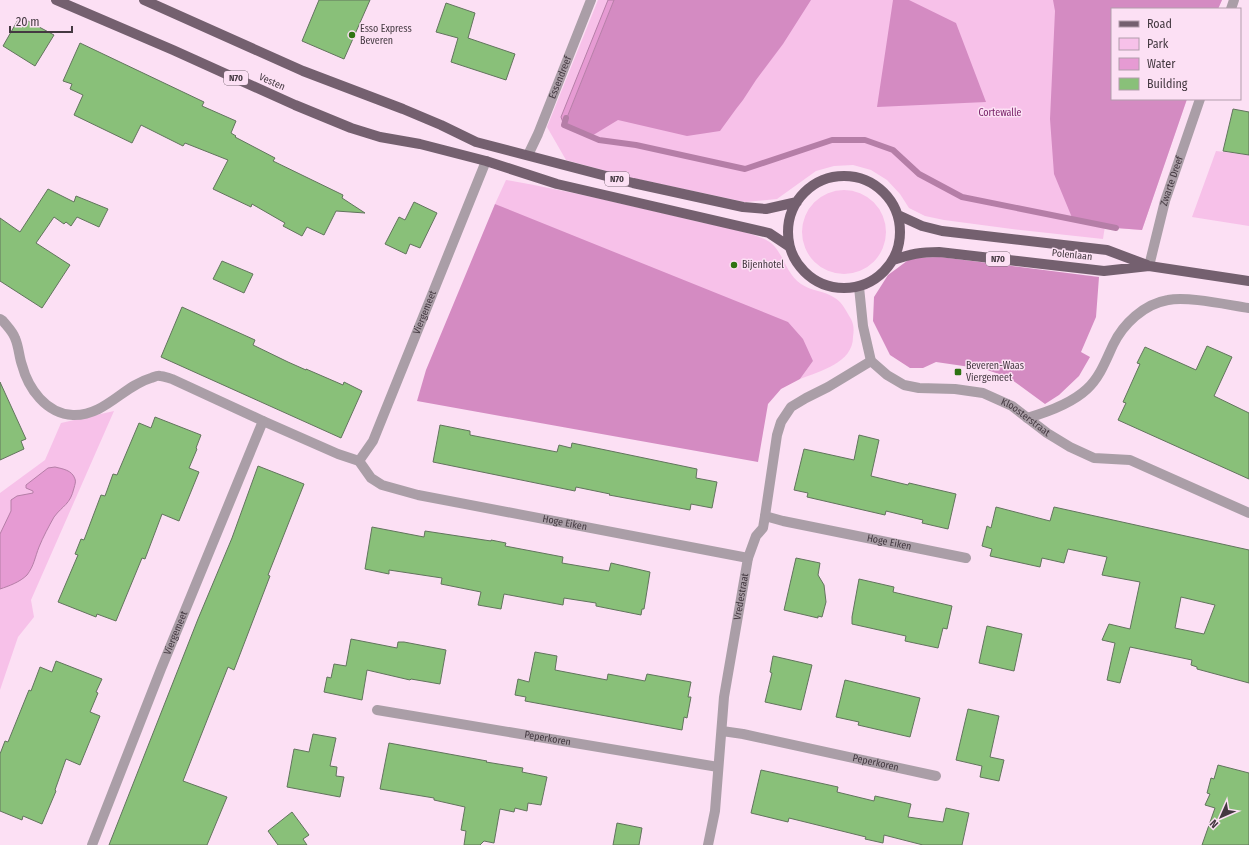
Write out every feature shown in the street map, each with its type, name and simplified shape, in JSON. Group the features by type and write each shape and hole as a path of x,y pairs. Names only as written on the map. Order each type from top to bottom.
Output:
{"main road":[{"name":"Vesten","path":"56,0 351,128 380,137 420,144 486,161"},
{"name":"N70","path":"144,0 303,70 441,125 476,142 633,183 743,207 766,209 797,202"},
{"name":"N70","path":"486,161 557,184 769,233 790,247"},
{"name":"N70","path":"851,176 867,180 880,189 891,200 898,215 900,238 893,260 884,272 873,281 859,287 837,288 817,281 805,272 796,260 790,247 788,235 792,212 797,202 807,190 820,181 836,177 851,176"},
{"name":"Polenlaan","path":"898,215 922,226 942,231 1107,250 1149,266 1249,281"},
{"name":"Polenlaan","path":"893,260 910,254 939,252 1104,271 1149,266"}],"street":[{"name":"Essendreef","path":"528,155 538,134 591,0"},
{"name":"Zwarte Dreef","path":"1149,266 1165,201 1200,100"},
{"name":"Viergemeet","path":"359,461 373,441 486,161"},
{"path":"859,287 863,326 871,361"},
{"path":"1027,418 1042,414 1067,403 1087,389 1101,370 1122,329 1137,315 1152,305 1168,300 1188,300 1249,308"},
{"path":"0,319 15,338 27,382 39,398 54,410 72,415 90,413 110,403 142,380 159,376 172,379 338,454 359,461"},
{"name":"Vredestraat","path":"708,845 715,811 724,697 748,558 756,536 763,528 777,435 781,422 791,407 837,382 871,361"},
{"name":"Kloosterstraat","path":"871,361 887,375 904,385 919,388 955,389 983,393 1012,406 1057,440 1094,458 1130,460 1249,513"},
{"name":"Viergemeet","path":"92,845 166,658 263,421"},
{"name":"Hoge Eiken","path":"359,461 371,478 382,485 418,495 748,558"},
{"name":"Hoge Eiken","path":"765,516 782,521 966,558"},
{"name":"Peperkoren","path":"377,710 718,767"},
{"name":"Peperkoren","path":"722,731 758,737 936,776"}],"green space":[{"name":"Cortewalle","path":"598,0 1222,0 1218,8 1111,8 1111,100 1187,100 1142,230 1105,226 1103,239 1012,229 925,216 909,208 900,194 887,180 871,170 853,165 834,166 816,171 777,199 745,202 632,178 566,160 547,127"},
{"path":"1216,151 1249,155 1249,226 1192,217"},
{"path":"506,180 624,204 735,230 765,239 771,243 779,253 788,270 796,280 805,286 827,294 838,300 851,319 853,325 854,332 852,346 842,360 826,369 800,379 813,361 495,204"},
{"path":"844,190 860,193 874,202 883,216 886,232 883,248 874,262 860,271 844,274 828,271 814,262 805,248 802,232 805,216 814,202 828,193"},
{"path":"114,411 31,600 34,617 18,637 0,690 0,493 45,460 61,423"}],"shaded area":[{"path":"614,0 811,0 783,44 720,131 687,136 618,120 590,137 564,125"},
{"path":"893,0 909,0 956,23 986,102 877,107"},
{"path":"1053,0 1222,0 1218,8 1111,8 1111,100 1187,100 1142,230 1116,228 1073,220 1054,174 1050,119 1055,11"},
{"path":"495,204 788,322 803,339 813,361 800,379 781,389 768,404 758,462 417,401 426,370"},
{"path":"940,257 1099,277 1096,317 1081,352 1090,357 1079,376 1059,395 1045,404 1008,377 984,369 936,362 923,368 910,368 890,355 873,321 874,297 888,275 911,258"}],"water":[{"path":"608,0 614,0 564,125 561,117"},
{"path":"55,467 67,470 74,476 75,483 72,494 66,504 54,517 42,539 33,565 27,575 18,582 0,589 0,534 11,511 11,500 17,496 33,493 33,491 26,488 26,485 48,468"}],"building":[{"path":"319,0 370,0 344,59 302,41"},
{"path":"446,3 475,13 468,38 515,54 506,80 451,62 458,38 436,32"},
{"path":"19,18 24,21 28,21 54,35 35,66 3,46"},
{"path":"80,43 204,102 202,106 236,121 231,133 236,136 235,137 275,158 273,161 343,195 342,198 365,213 336,211 324,235 307,227 302,236 283,226 285,223 252,204 251,207 213,189 228,160 185,143 183,146 141,125 132,143 74,115 83,95 70,89 72,84 63,81"},
{"path":"1233,109 1249,112 1249,155 1223,151"},
{"path":"48,189 74,202 76,196 108,209 99,227 77,217 71,226 66,222 64,224 54,217 36,243 70,265 42,308 0,281 0,218 20,232"},
{"path":"414,202 437,213 420,248 410,244 406,254 385,244 399,217 405,220"},
{"path":"222,261 253,274 244,293 213,279"},
{"path":"182,307 255,340 253,345 288,362 343,385 344,382 362,391 341,438 161,357"},
{"path":"1207,346 1232,357 1214,396 1249,413 1249,479 1118,420 1126,403 1123,402 1140,364 1137,363 1145,347 1196,370"},
{"path":"0,382 26,439 21,441 24,449 0,460"},
{"path":"155,417 201,435 189,468 199,472 179,521 162,514 145,559 142,558 116,621 97,614 96,617 58,602 78,555 75,554 81,539 84,540 101,495 105,496 113,474 117,475 139,423 151,428"},
{"path":"440,425 470,431 470,435 557,452 559,445 571,448 572,443 697,469 696,478 717,482 712,508 691,504 690,510 609,495 610,494 576,487 575,491 433,462"},
{"path":"859,435 879,440 871,476 956,494 948,529 922,523 923,520 886,511 885,515 807,497 808,493 794,490 804,449 854,460"},
{"path":"258,466 304,484 268,575 270,576 234,670 228,667 183,781 227,797 207,845 109,845 198,619 232,538"},
{"path":"996,507 1050,521 1054,507 1249,550 1249,683 1197,669 1197,667 1191,665 1192,660 1130,647 1120,683 1107,680 1115,643 1102,640 1109,624 1130,629 1140,582 1102,575 1107,557 1068,549 1064,563 1042,558 1040,567 990,556 992,549 982,546 987,526 991,528","holes":["1181,597 1215,605 1204,634 1175,628"]},
{"path":"372,527 424,537 425,531 491,540 506,543 505,546 563,557 562,563 609,571 611,563 650,572 644,609 642,609 641,615 596,606 596,603 564,598 563,605 504,594 501,609 478,605 481,592 441,584 442,578 389,570 389,574 365,569"},
{"path":"796,558 820,563 818,575 824,585 826,602 822,617 818,616 818,618 784,610"},
{"path":"859,579 894,587 893,592 952,606 947,629 943,628 938,648 905,641 906,636 852,624"},
{"path":"987,626 1022,634 1014,671 979,663"},
{"path":"351,639 397,648 398,642 404,642 446,650 440,684 410,680 367,670 362,700 324,692 327,677 331,678 334,664 346,666"},
{"path":"535,652 557,656 555,670 607,680 608,674 645,681 647,674 691,682 688,697 691,697 687,718 684,717 682,730 525,701 526,697 515,695 518,679 529,682"},
{"path":"773,656 812,665 801,710 765,702 772,673 770,672"},
{"path":"56,661 102,679 90,712 100,716 80,765 66,759 55,790 56,791 42,824 23,816 22,820 0,811 0,754 5,741 8,742 40,667 52,672"},
{"path":"845,680 920,698 910,737 858,725 859,722 836,717"},
{"path":"968,709 999,716 990,757 1004,760 999,781 980,777 982,766 956,760"},
{"path":"313,734 336,738 330,766 337,767 336,776 344,777 340,797 287,787 294,749 309,752"},
{"path":"389,743 523,768 522,772 547,777 541,805 528,803 527,811 515,808 514,812 500,809 494,843 484,841 480,845 464,845 466,831 461,830 465,807 434,800 434,798 380,789"},
{"path":"1218,765 1249,773 1249,845 1202,845 1215,808 1205,805 1210,794 1207,793 1211,778 1214,779"},
{"path":"761,770 838,787 837,792 874,801 875,796 911,804 908,817 943,822 946,808 969,813 962,845 923,845 884,835 883,843 865,839 866,837 789,818 788,822 751,813"},
{"path":"292,812 309,835 303,839 307,845 278,845 268,831"},
{"path":"617,823 642,828 639,845 613,845"}],"waterway":[{"path":"566,118 564,125 599,140 636,145 745,169 832,140 865,140 893,150 919,174 962,197 1116,228"}],"place":[{"name":"Esso Express Beveren","path":"352,35"},
{"name":"Bijenhotel","path":"734,265"},
{"name":"Beveren-Waas Viergemeet","path":"958,372"}]}
